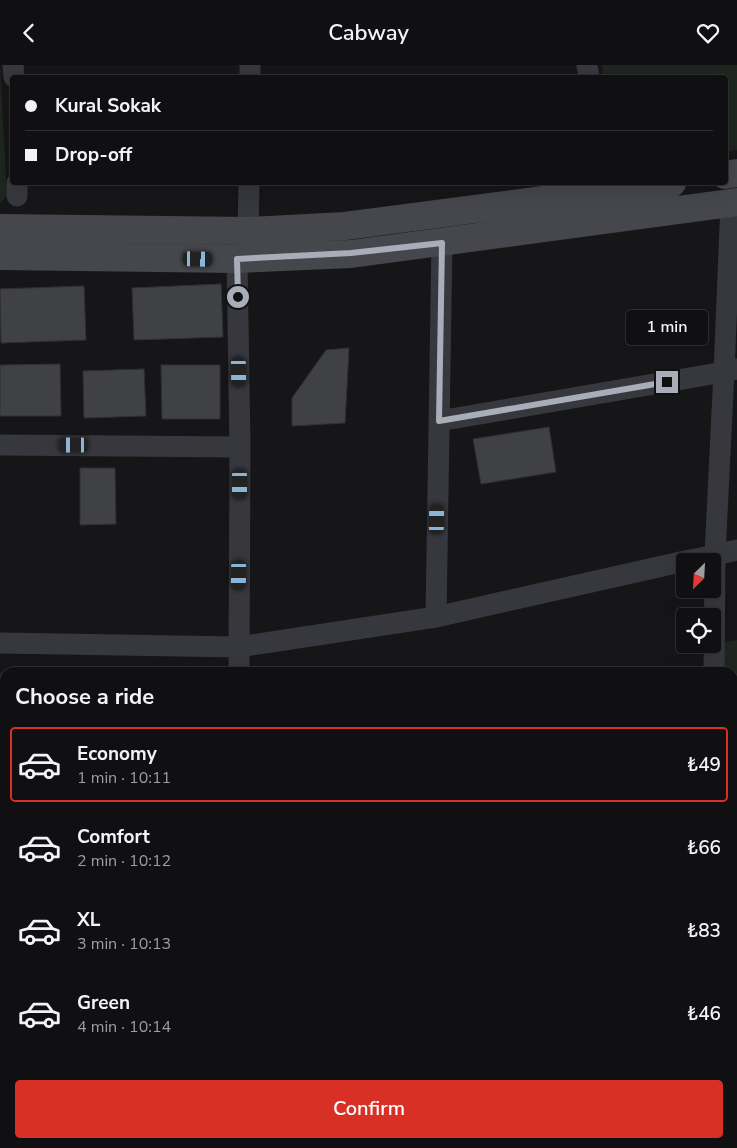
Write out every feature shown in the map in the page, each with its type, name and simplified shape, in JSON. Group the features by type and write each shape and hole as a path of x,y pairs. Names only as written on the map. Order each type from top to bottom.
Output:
{"main road":[{"path":"0,228 248,231 346,226 602,188 644,185"},
{"path":"0,256 237,259 351,253 442,243 734,203"}],"street":[{"path":"248,231 249,185"},
{"path":"715,553 731,371 734,203"},
{"path":"436,617 442,243"},
{"path":"237,259 240,447 238,667"},
{"path":"439,421 731,371"},
{"path":"0,445 240,447"},
{"path":"721,554 737,550"},
{"path":"0,643 238,647 436,617 676,563"},
{"path":"714,667 715,598"}],"shaded area":[{"path":"0,65 7,195 0,204"},
{"path":"602,65 737,65 737,150 728,152 728,75 603,75"},
{"path":"737,640 737,667 724,667 723,642"}],"building":[{"path":"221,284 223,337 134,340 132,288"},
{"path":"84,286 86,340 1,343 0,289"},
{"path":"349,348 345,423 292,426 292,398 326,350"},
{"path":"60,364 61,416 0,416 0,365"},
{"path":"161,365 220,365 220,419 162,419"},
{"path":"144,369 146,416 84,418 83,371"},
{"path":"549,427 556,472 481,484 473,439"},
{"path":"80,468 115,468 116,524 80,525"}],"route":[{"path":"238,297 237,259 351,253 442,243 439,421 667,382"}]}
